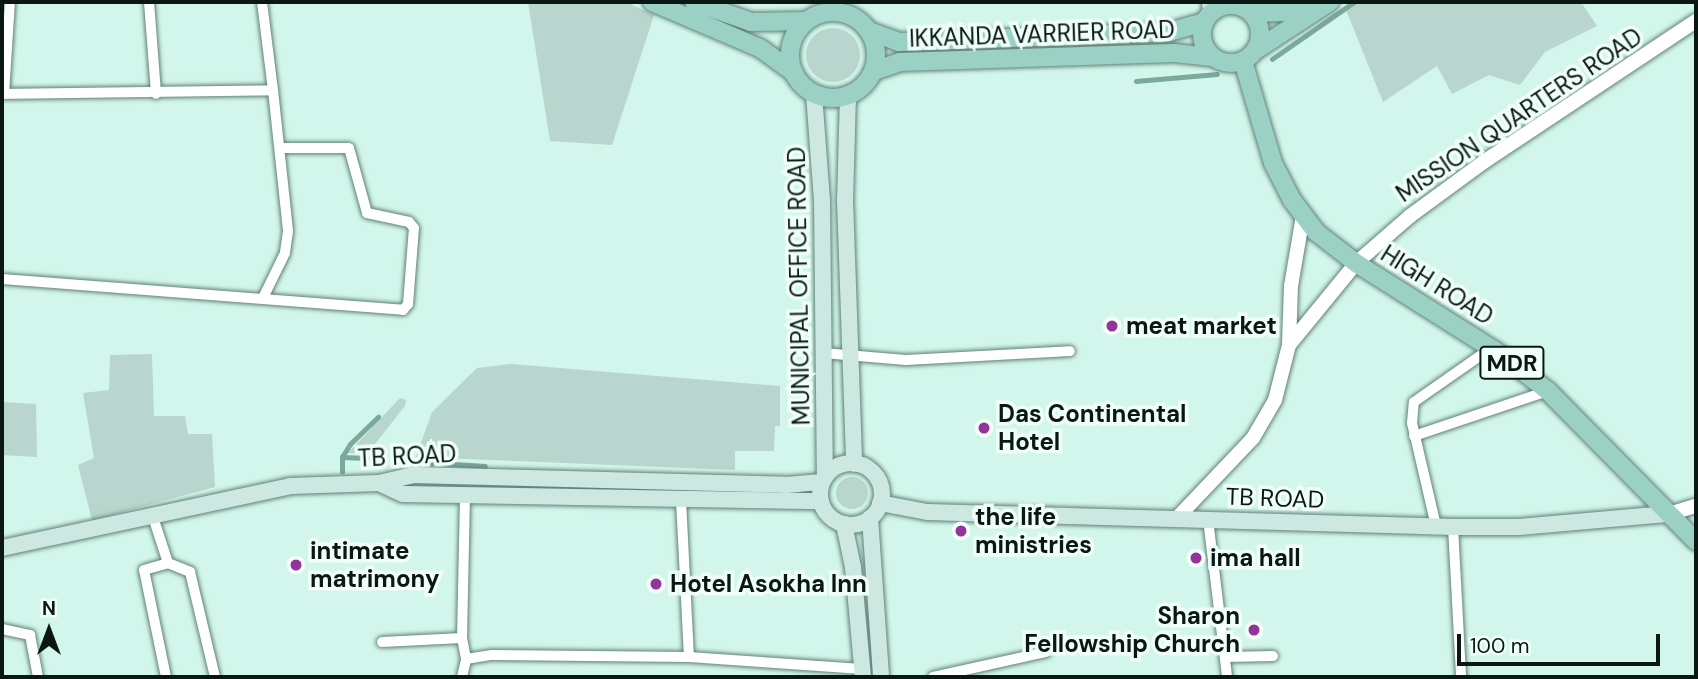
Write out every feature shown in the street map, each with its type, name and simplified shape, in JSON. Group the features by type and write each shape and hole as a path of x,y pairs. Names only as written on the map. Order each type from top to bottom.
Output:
{"main road":[{"path":"652,2 760,48 794,73 814,94 827,98 848,96 860,89 874,71 875,43 869,30 847,8 751,22 694,2"},
{"path":"1303,2 1282,12 1241,7 1208,12 1202,41 1213,57 1227,63 1249,55 1330,2"},
{"path":"1241,7 1260,34 1249,55"},
{"path":"794,73 791,45 816,12"},
{"name":"IKKANDA VARRIER ROAD","path":"869,30 899,42 1169,32 1208,12"},
{"name":"IKKANDA VARRIER ROAD","path":"874,71 900,62 1174,53 1213,57"},
{"name":"HIGH ROAD","path":"1249,55 1273,163 1303,216 1316,232 1356,263 1491,348 1548,391 1696,541"},
{"name":"MUNICIPAL OFFICE ROAD","path":"814,94 822,200 824,479"},
{"path":"848,96 849,354 854,464"},
{"path":"870,518 844,524 829,516 821,501 824,479 838,466 854,464 874,474 880,503 870,518 881,677"},
{"name":"TB ROAD","path":"2,548 290,486 379,482 413,475 824,479"},
{"path":"379,482 403,494 821,501"},
{"name":"TB ROAD","path":"880,503 927,512 1444,526 1519,527 1670,514"},
{"path":"844,524 853,567 862,673"}],"street":[{"path":"10,2 3,94 156,94 274,90"},
{"path":"149,2 156,94"},
{"path":"262,2 287,208 285,253 263,298"},
{"name":"MISSION QUARTERS ROAD","path":"1289,345 1356,263 1459,178 1696,21"},
{"path":"2,279 263,298 397,311 408,304 415,228 409,222 367,213 349,148 281,148"},
{"path":"1177,518 1253,438 1275,400 1289,345 1291,286 1303,216"},
{"path":"1461,677 1444,526 1415,436 1414,402 1491,348"},
{"path":"823,353 906,360 1070,351"},
{"path":"1415,436 1548,391"},
{"path":"462,677 466,659 461,638 465,496"},
{"path":"681,500 690,657"},
{"path":"1670,514 1696,506"},
{"path":"153,517 168,563"},
{"path":"1208,519 1227,677"},
{"path":"166,677 144,570 168,563 190,572 215,677"},
{"path":"2,629 30,635 38,677"},
{"path":"382,642 461,638"},
{"path":"934,677 1046,652"},
{"path":"466,659 519,655 690,657 862,673"},
{"path":"1225,657 1273,656"},
{"path":"993,664 996,677"}],"shaded area":[{"path":"528,2 626,2 654,15 612,145 550,141"},
{"path":"1359,2 1581,2 1597,26 1545,52 1520,85 1489,75 1452,94 1437,66 1383,102 1346,10"},
{"path":"838,28 848,32 856,40 860,55 856,70 848,78 828,82 818,78 810,70 806,50 810,40 818,32"},
{"path":"152,354 154,416 185,416 188,434 212,434 215,487 92,520 78,465 94,458 83,393 109,390 110,355"},
{"path":"511,364 780,386 780,426 775,426 774,451 735,451 735,470 416,457 432,412 477,368"},
{"path":"400,398 406,400 405,406 367,454 348,453"},
{"path":"2,402 36,404 37,457 2,455"},
{"path":"852,477 863,482 868,493 863,504 852,509 841,504 836,493 841,482"}],"waterway":[{"path":"1272,59 1354,2"},
{"path":"1136,81 1217,74"},
{"path":"342,472 342,457 350,444 378,417"},
{"path":"342,457 367,458"},
{"path":"406,461 485,466"}],"place":[{"name":"meat market","path":"1112,326"},
{"name":"Das Continental Hotel","path":"984,428"},
{"name":"the life ministries","path":"961,531"},
{"name":"ima hall","path":"1196,558"},
{"name":"intimate matrimony","path":"296,565"},
{"name":"Hotel Asokha Inn","path":"656,584"},
{"name":"Sharon Fellowship Church","path":"1254,630"}]}
